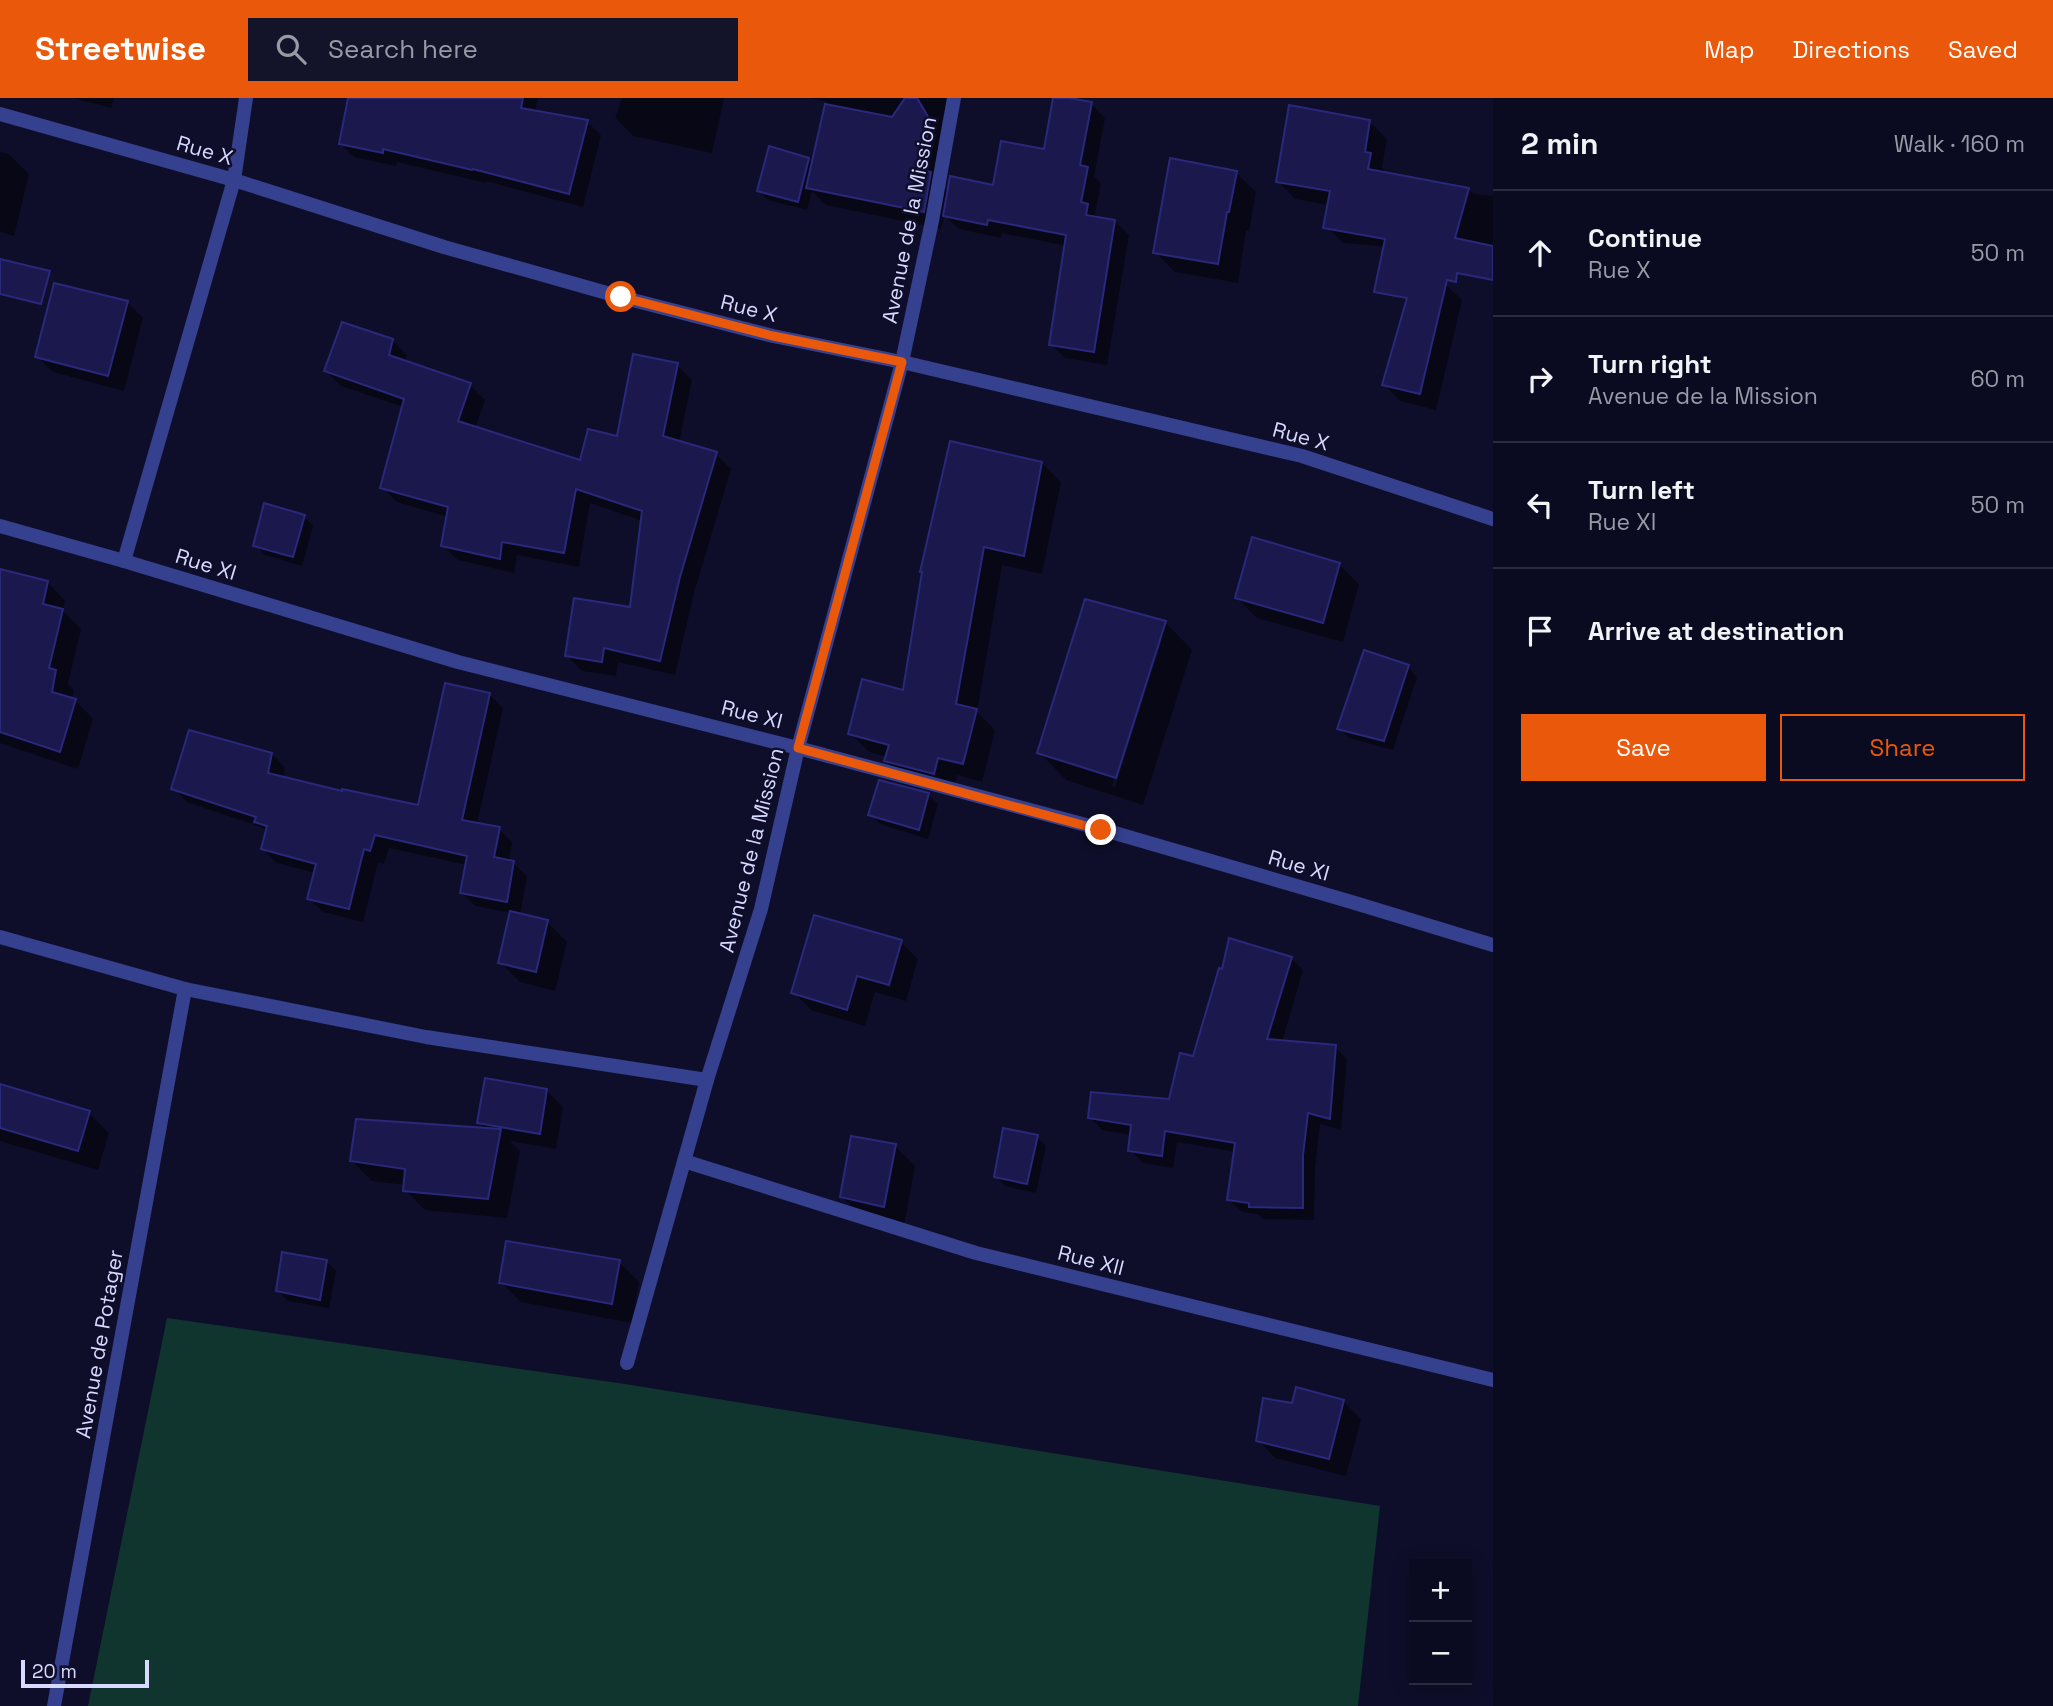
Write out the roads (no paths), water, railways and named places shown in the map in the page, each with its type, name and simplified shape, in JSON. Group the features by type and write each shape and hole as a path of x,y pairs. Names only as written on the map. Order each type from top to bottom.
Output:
{"street":[{"path":"124,561 234,180 246,98"},
{"name":"Avenue de la Mission","path":"626,1363 707,1080 761,909 798,748 902,362 954,98"},
{"name":"Rue X","path":"0,114 234,180 444,247 621,297 773,336 902,362 1302,456 1493,519"},
{"name":"Rue XI","path":"0,526 458,662 798,748 1101,830 1493,945"},
{"path":"0,937 185,989 426,1037 707,1080"},
{"name":"Avenue de Potager","path":"54,1706 185,989"},
{"name":"Rue XII","path":"684,1160 976,1253 1493,1380"}]}
